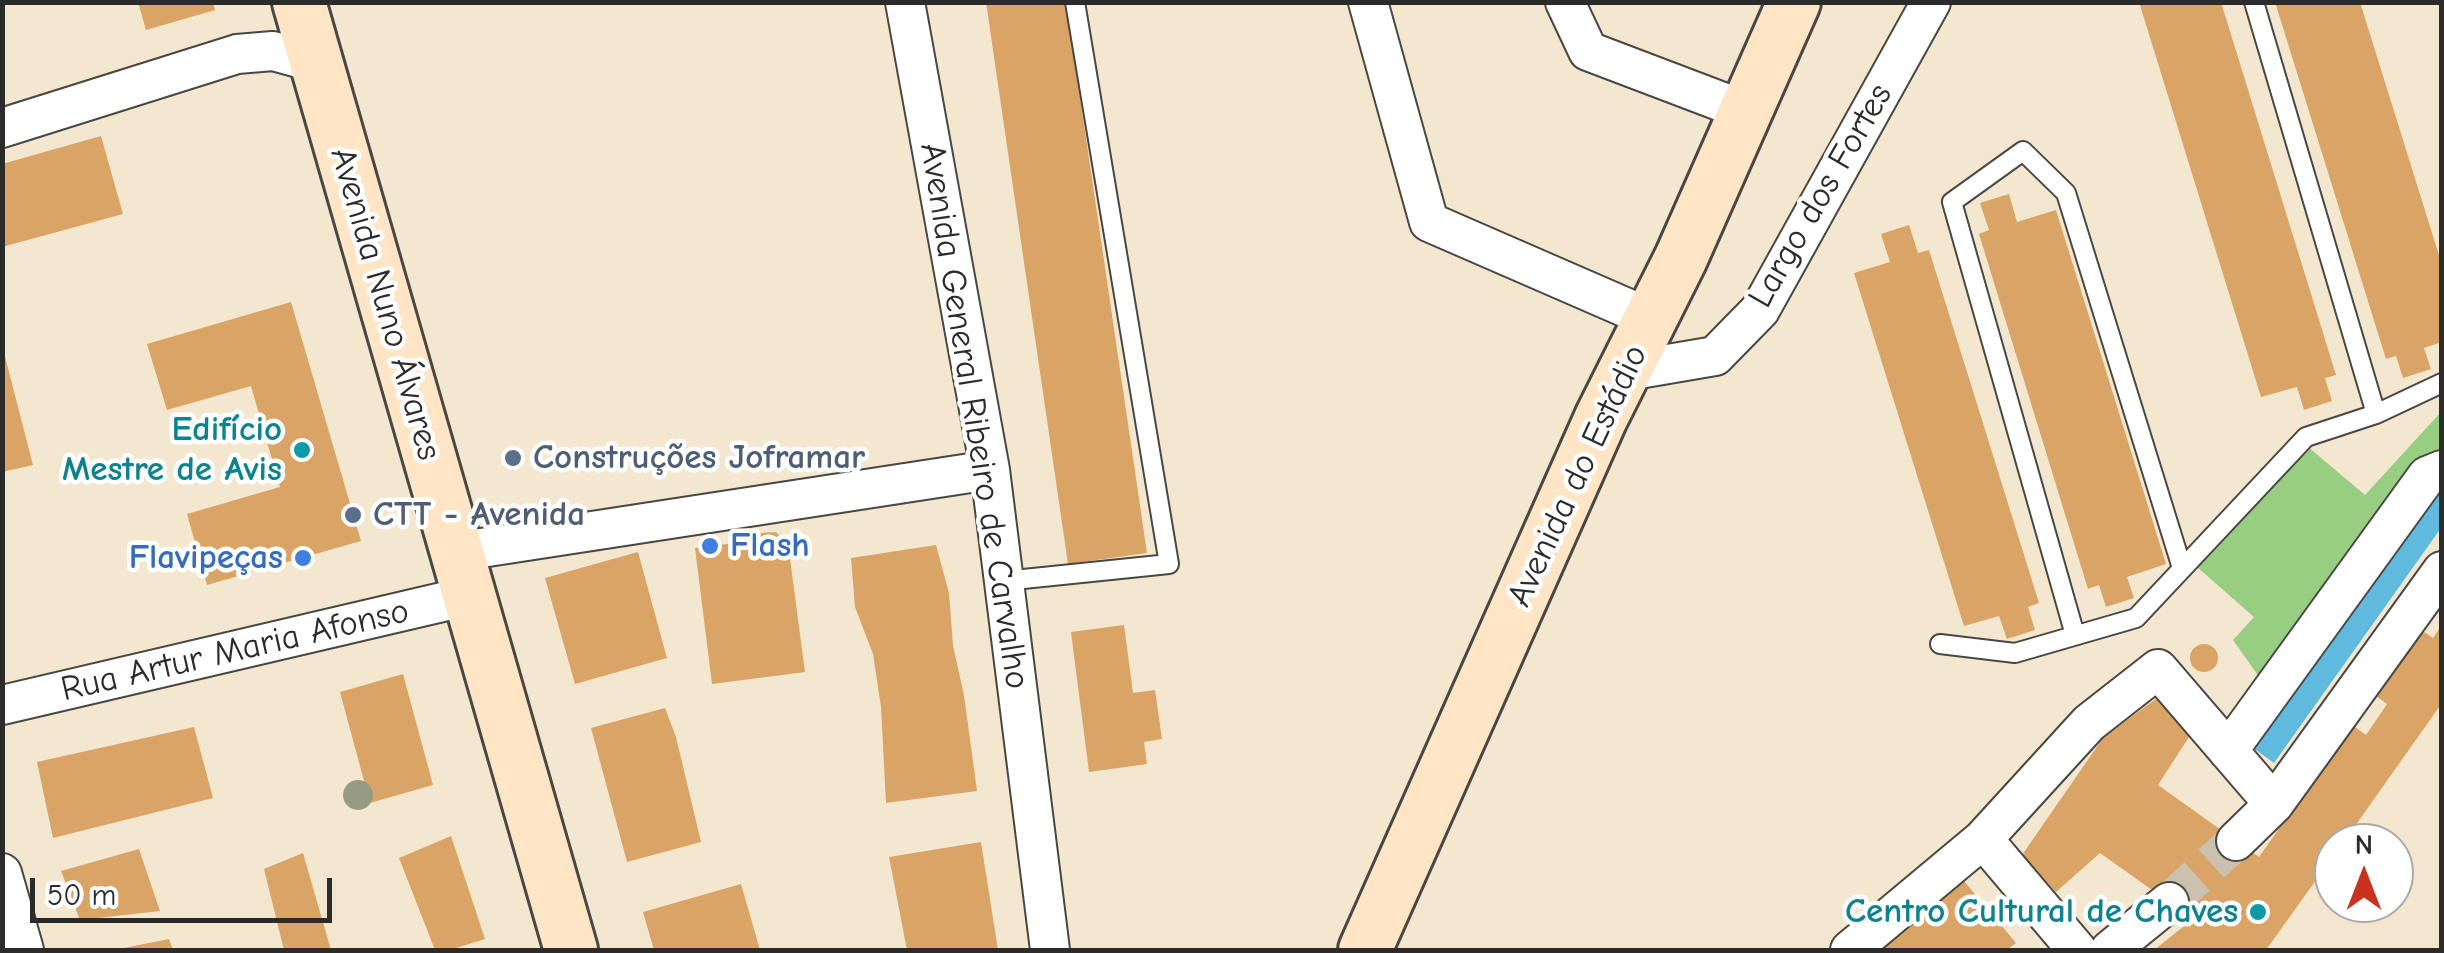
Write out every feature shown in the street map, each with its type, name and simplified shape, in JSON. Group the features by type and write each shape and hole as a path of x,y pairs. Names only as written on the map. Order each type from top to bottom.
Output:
{"street":[{"name":"Avenida Nuno Álvares","path":"300,2 571,950"},
{"name":"Avenida General Ribeiro de Carvalho","path":"905,2 990,470 1050,950"},
{"path":"1368,2 1429,222 1652,319"},
{"path":"1564,2 1588,51 1746,111"},
{"name":"Avenida do Estádio","path":"1365,950 1601,418 1652,319 1794,2"},
{"name":"Largo dos Fortes","path":"1627,371 1715,356 1760,310 1931,2"},
{"path":"2,128 237,54 273,51 317,64"},
{"name":"Rua Artur Maria Afonso","path":"2,705 461,574 990,470"},
{"path":"2228,751 2426,476 2442,470"},
{"path":"2236,841 2274,804 2442,571"},
{"path":"1850,950 1983,839 2089,723 2158,670 2274,804"},
{"path":"1983,839 2077,950"},
{"path":"2,873 24,950"},
{"path":"2110,950 2169,902"}],"lane":[{"path":"1004,581 1168,564 1075,2"},
{"path":"2254,2 2376,414"},
{"path":"2074,635 1952,202 2023,151 2066,193 2182,568"},
{"path":"1940,644 2014,652 2136,618 2306,437 2376,414 2442,383"}],"green space":[{"path":"2441,412 2441,459 2267,688 2233,640 2254,617 2197,567 2307,446 2365,495"}],"water":[{"path":"2432,488 2441,495 2441,528 2274,763 2249,745"}],"building":[{"path":"138,2 213,2 215,10 146,30"},
{"path":"986,2 1066,2 1147,553 1068,564"},
{"path":"2139,2 2221,2 2336,375 2325,378 2332,401 2304,410 2297,387 2261,397"},
{"path":"2275,2 2360,2 2442,265 2442,342 2424,348 2431,369 2403,378 2396,356 2386,359"},
{"path":"101,136 123,214 2,247 2,164"},
{"path":"2009,194 2017,222 2056,210 2166,564 2127,577 2134,598 2106,607 2099,585 2088,589 1979,234 1989,230 1980,203"},
{"path":"1909,225 1918,253 1929,250 2039,603 2028,607 2035,630 2007,639 1999,616 1964,626 1854,273 1890,262 1881,234"},
{"name":"Edifício Mestre de Avis","path":"291,302 361,541 207,585 187,514 280,487 251,386 167,410 147,344"},
{"path":"2,345 33,465 2,472"},
{"path":"776,532 780,537 787,536 805,672 712,684 695,548 702,547 704,540 715,539 719,545 757,540 761,533"},
{"path":"936,545 949,593 953,646 977,791 886,803 881,707 873,654 855,607 851,558"},
{"path":"638,552 667,658 575,684 545,578"},
{"path":"1124,625 1133,693 1155,690 1162,739 1144,742 1147,764 1089,772 1071,632"},
{"path":"2442,625 2442,703 2357,823 2314,823 2314,883 2266,950 2154,950 2193,919 2100,853 2056,892 2022,855 2103,738 2157,698 2189,737 2158,785 2259,857 2352,725 2366,735 2387,704 2376,696 2421,630 2433,638"},
{"path":"2204,644 2214,648 2218,658 2214,668 2204,672 2194,668 2190,658 2194,648"},
{"path":"403,674 433,785 370,803 340,692"},
{"path":"665,708 676,737 701,842 627,862 591,728"},
{"path":"194,727 213,798 53,838 37,762"},
{"path":"451,836 485,939 450,950 435,950 399,858"},
{"path":"981,842 998,950 907,950 889,857"},
{"path":"139,849 160,911 80,920 61,871"},
{"path":"303,853 331,950 284,950 264,869"},
{"path":"1964,881 2016,943 2007,950 1882,950"},
{"path":"741,884 760,950 654,950 643,912"},
{"path":"169,939 173,950 119,950 119,949"}],"tunnel":[{"path":"2169,902 2236,841"}],"place":[{"name":"Edifício Mestre de Avis","path":"302,450"},
{"name":"Construções Joframar","path":"513,458"},
{"name":"CTT - Avenida","path":"353,515"},
{"name":"Flash","path":"710,546"},
{"name":"Flavipeças","path":"303,558"},
{"name":"Centro Cultural de Chaves","path":"2258,912"}]}
